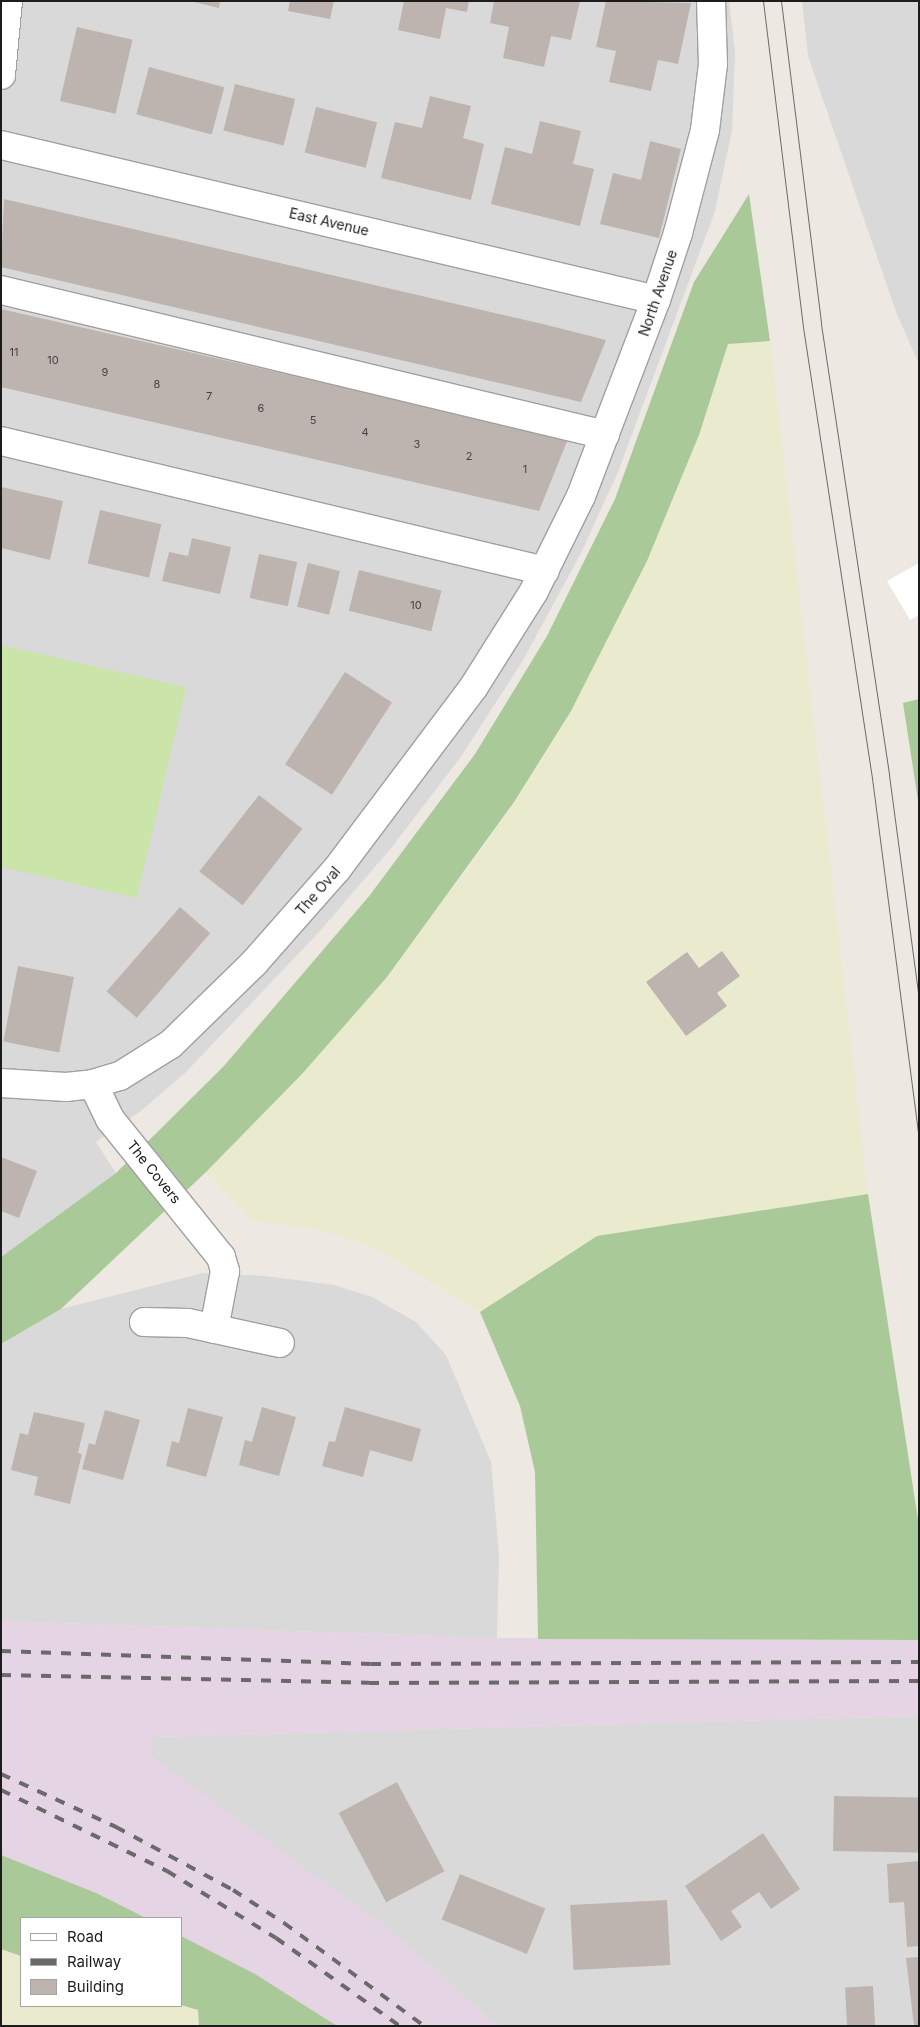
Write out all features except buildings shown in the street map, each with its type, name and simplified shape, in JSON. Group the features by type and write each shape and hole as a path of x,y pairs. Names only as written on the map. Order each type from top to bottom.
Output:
{"street":[{"path":"1,75 8,1"},
{"name":"North Avenue","path":"545,571 605,435 656,300 684,215 705,130 713,64 711,1"},
{"name":"East Avenue","path":"1,144 656,300"},
{"path":"1,290 605,435"},
{"path":"1,441 545,571"},
{"name":"The Oval","path":"1,1083 66,1087 93,1084 120,1076 171,1044 254,963 337,869 408,778 473,688 545,571"},
{"name":"The Covers","path":"93,1084 110,1119 221,1256 225,1271 214,1328"},
{"path":"144,1322 188,1323 280,1343"}],"shaded area":[{"path":"1,1 729,1 735,52 732,130 715,211 618,472 581,553 522,662 460,758 392,847 320,931 186,1072 142,1110 96,1142 116,1173 1,1257"},
{"path":"802,1 919,1 919,364 896,312 808,56"},
{"path":"203,1273 265,1276 334,1285 372,1297 416,1322 446,1355 491,1462 499,1554 497,1638 1,1621 1,1344 61,1309"},
{"path":"1,1621 497,1638 919,1640 919,1716 152,1737 152,1757 387,1928 498,2026 298,2026 182,2005 182,1917 20,1917 20,1956 1,1949"},
{"path":"919,1716 919,2026 498,2026 387,1928 151,1757 152,1737"}],"green space":[{"path":"749,194 770,341 728,344 699,435 647,561 571,711 514,802 387,977 302,1074 206,1172 61,1309 1,1344 1,1257 116,1173 223,1067 370,895 475,754 547,636 615,499 694,282"},
{"path":"770,341 868,1194 598,1236 480,1312 376,1248 317,1229 253,1221 206,1172 302,1074 463,876 514,802 571,711 647,561 699,435 728,343"},
{"path":"1,645 186,687 137,898 1,867"},
{"path":"919,699 919,807 903,703"},
{"path":"868,1194 919,1526 919,1640 538,1639 535,1472 520,1406 480,1312 597,1236"},
{"path":"1,1855 96,1893 144,1917 20,1917 20,1956 1,1949"},
{"path":"182,1937 255,1974 337,2026 199,2026 198,2010 182,2005"},
{"path":"1,1949 20,1956 20,2007 182,2007 182,2005 198,2010 199,2026 1,2026"}],"pier":[{"path":"919,563 919,615 910,620 887,581"}],"tram line":[{"path":"763,1 803,327 872,778 919,1140"},
{"path":"781,1 821,324 889,775 919,999"}],"railway":[{"path":"1,1651 371,1664 919,1662"},
{"path":"1,1675 369,1683 919,1681"},
{"path":"1,1774 116,1827 233,1890 284,1923 424,2026"},
{"path":"1,1790 167,1871 276,1938 400,2026"}]}
